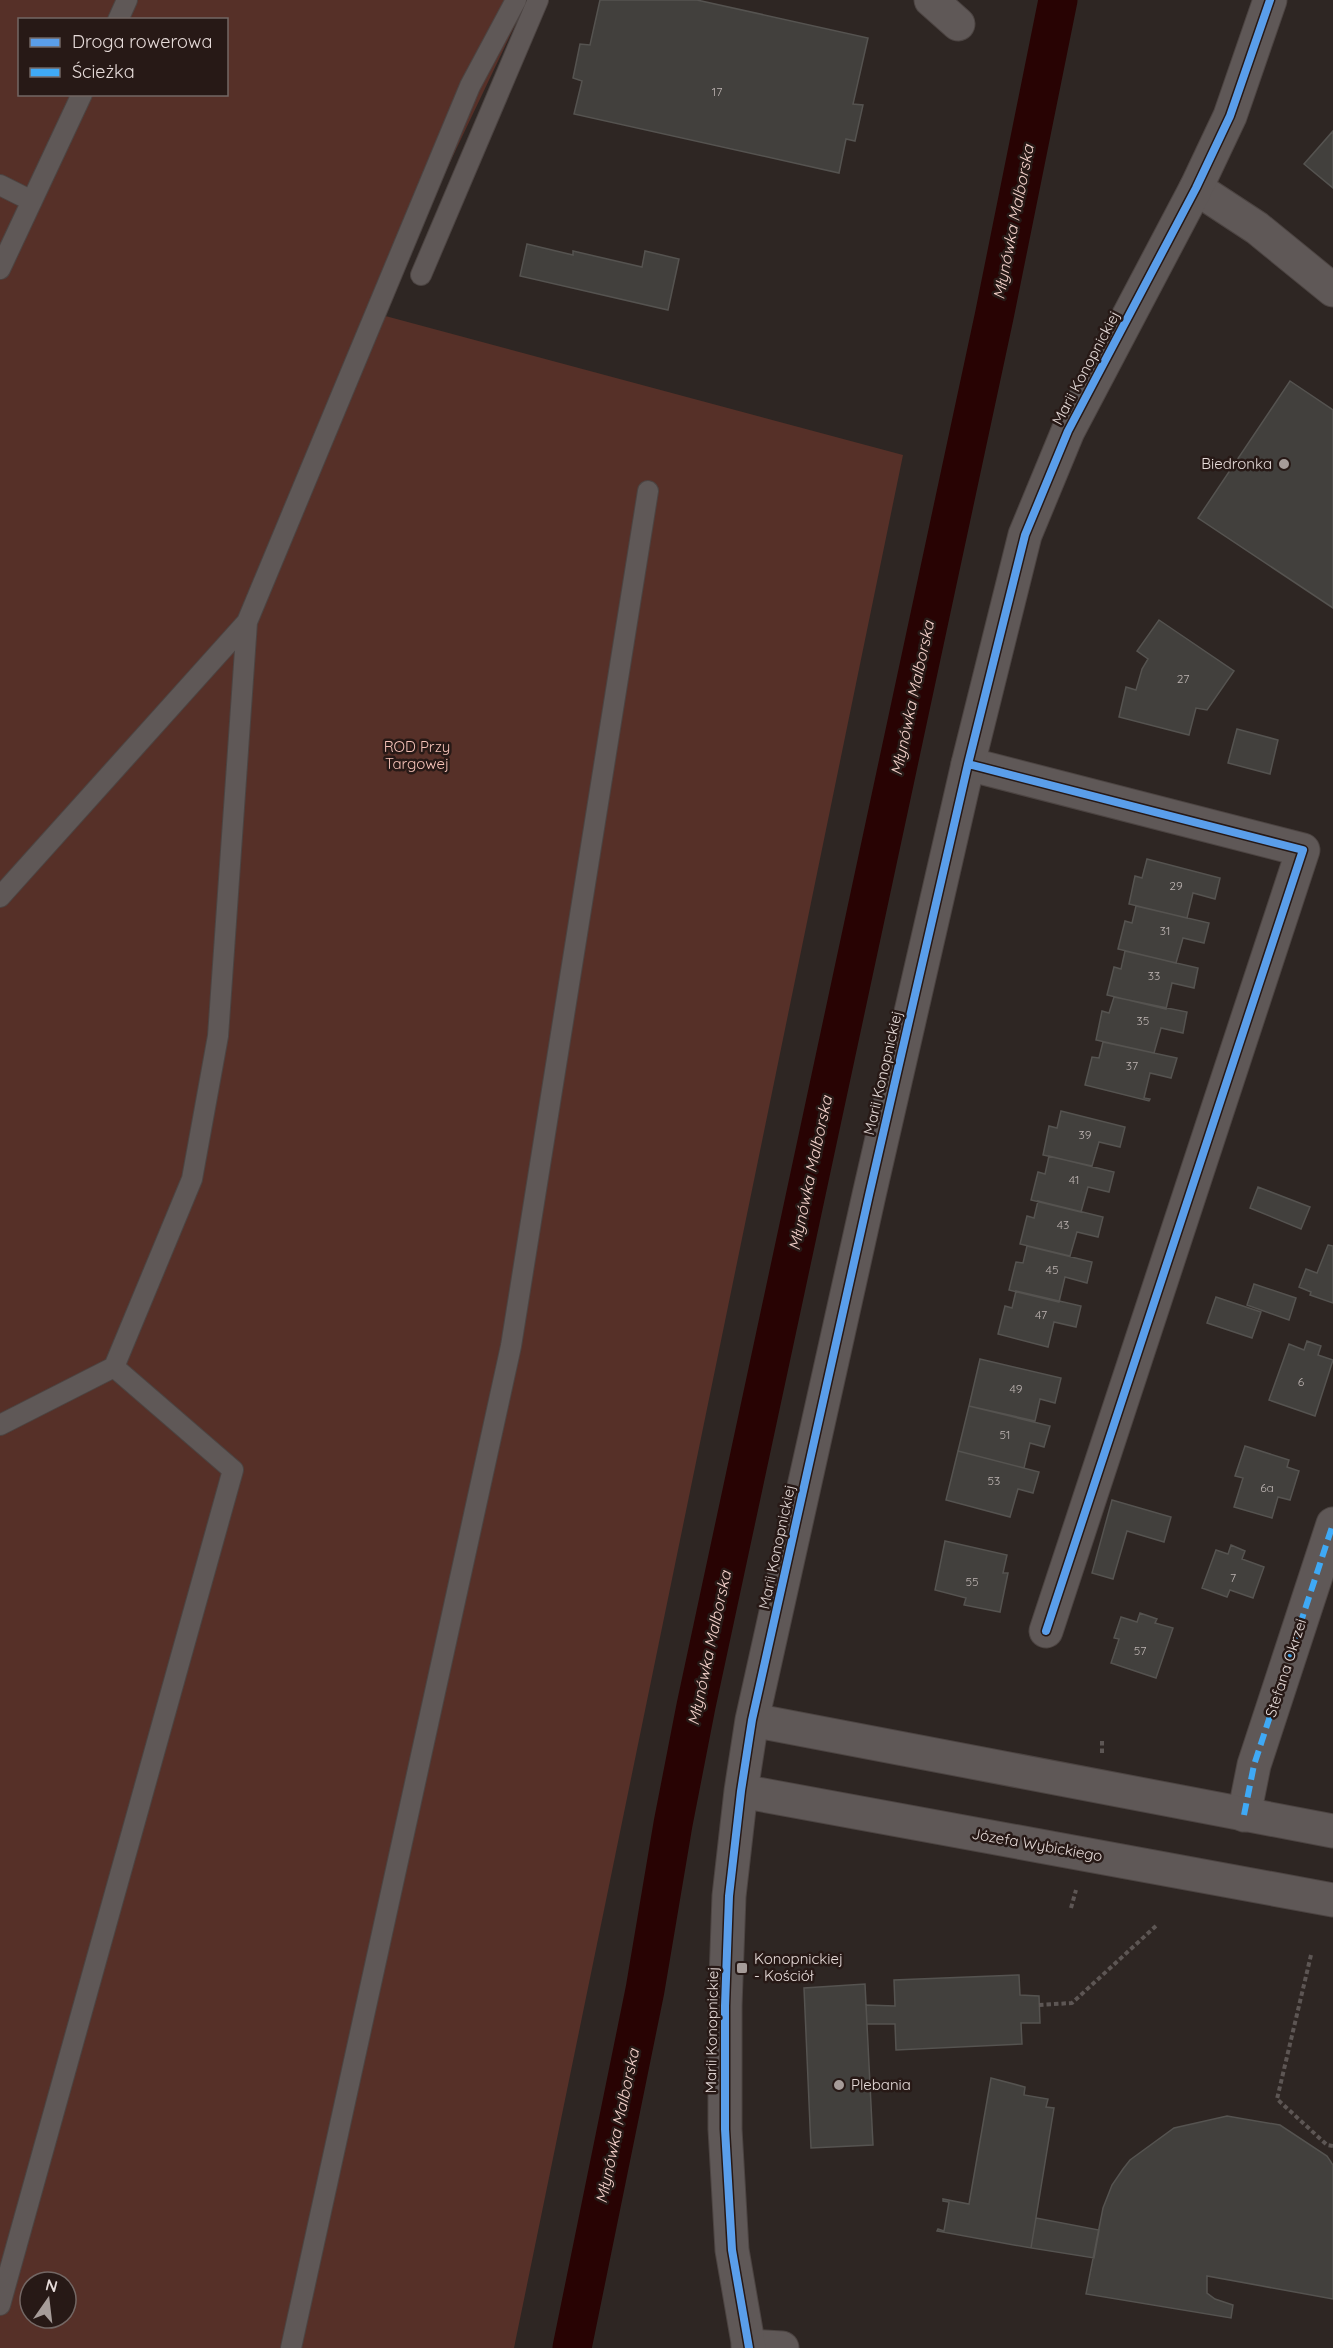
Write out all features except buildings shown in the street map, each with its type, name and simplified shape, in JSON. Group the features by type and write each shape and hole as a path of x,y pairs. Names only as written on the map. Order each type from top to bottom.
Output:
{"street":[{"path":"931,0 958,24"},
{"name":"Marii Konopnickiej","path":"749,2347 732,2250 725,2129 725,2006 729,1896 752,1720 968,764 1025,535 1068,431 1196,188 1230,116 1270,0"},
{"path":"1196,188 1257,228 1333,290"},
{"path":"968,764 1303,850 1046,1631"},
{"name":"Stefana Okrzei","path":"1244,1815 1254,1765 1333,1524"},
{"path":"752,1720 1333,1831"},
{"name":"Józefa Wybickiego","path":"741,1791 1333,1900"},
{"path":"749,2347 782,2348"}],"lane":[{"path":"119,18 127,0"},
{"path":"0,1425 114,1367 192,1179 219,1036 247,622 470,86 516,0"},
{"path":"421,275 538,0"},
{"path":"0,269 81,96"},
{"path":"0,185 32,201"},
{"path":"291,2348 511,1346 648,491"},
{"path":"0,897 247,622"},
{"path":"0,2305 233,1470 114,1367"}],"path":[{"path":"1039,2005 1072,2003 1157,1924"},
{"path":"1311,1955 1277,2099 1327,2145 1333,2146"}],"green space":[{"name":"ROD Przy Targowej","path":"0,0 527,0 378,314 903,455 514,2348 0,2348"}],"waterway":[{"name":"Młynówka Malborska","path":"572,2348 645,1990 696,1706 994,317 1058,0"}],"marked path":[{"path":"1244,1815 1254,1765 1333,1524"}],"cycle path":[{"path":"749,2348 732,2250 725,2129 725,2006 729,1896 752,1720 968,764 1025,535 1068,431 1196,188 1230,116 1270,0"},
{"path":"968,764 1303,850 1046,1631"}],"place":[{"name":"Biedronka","path":"1284,464"},
{"name":"Konopnickiej - Kościół","path":"742,1968"},
{"name":"Plebania","path":"839,2085"}]}
